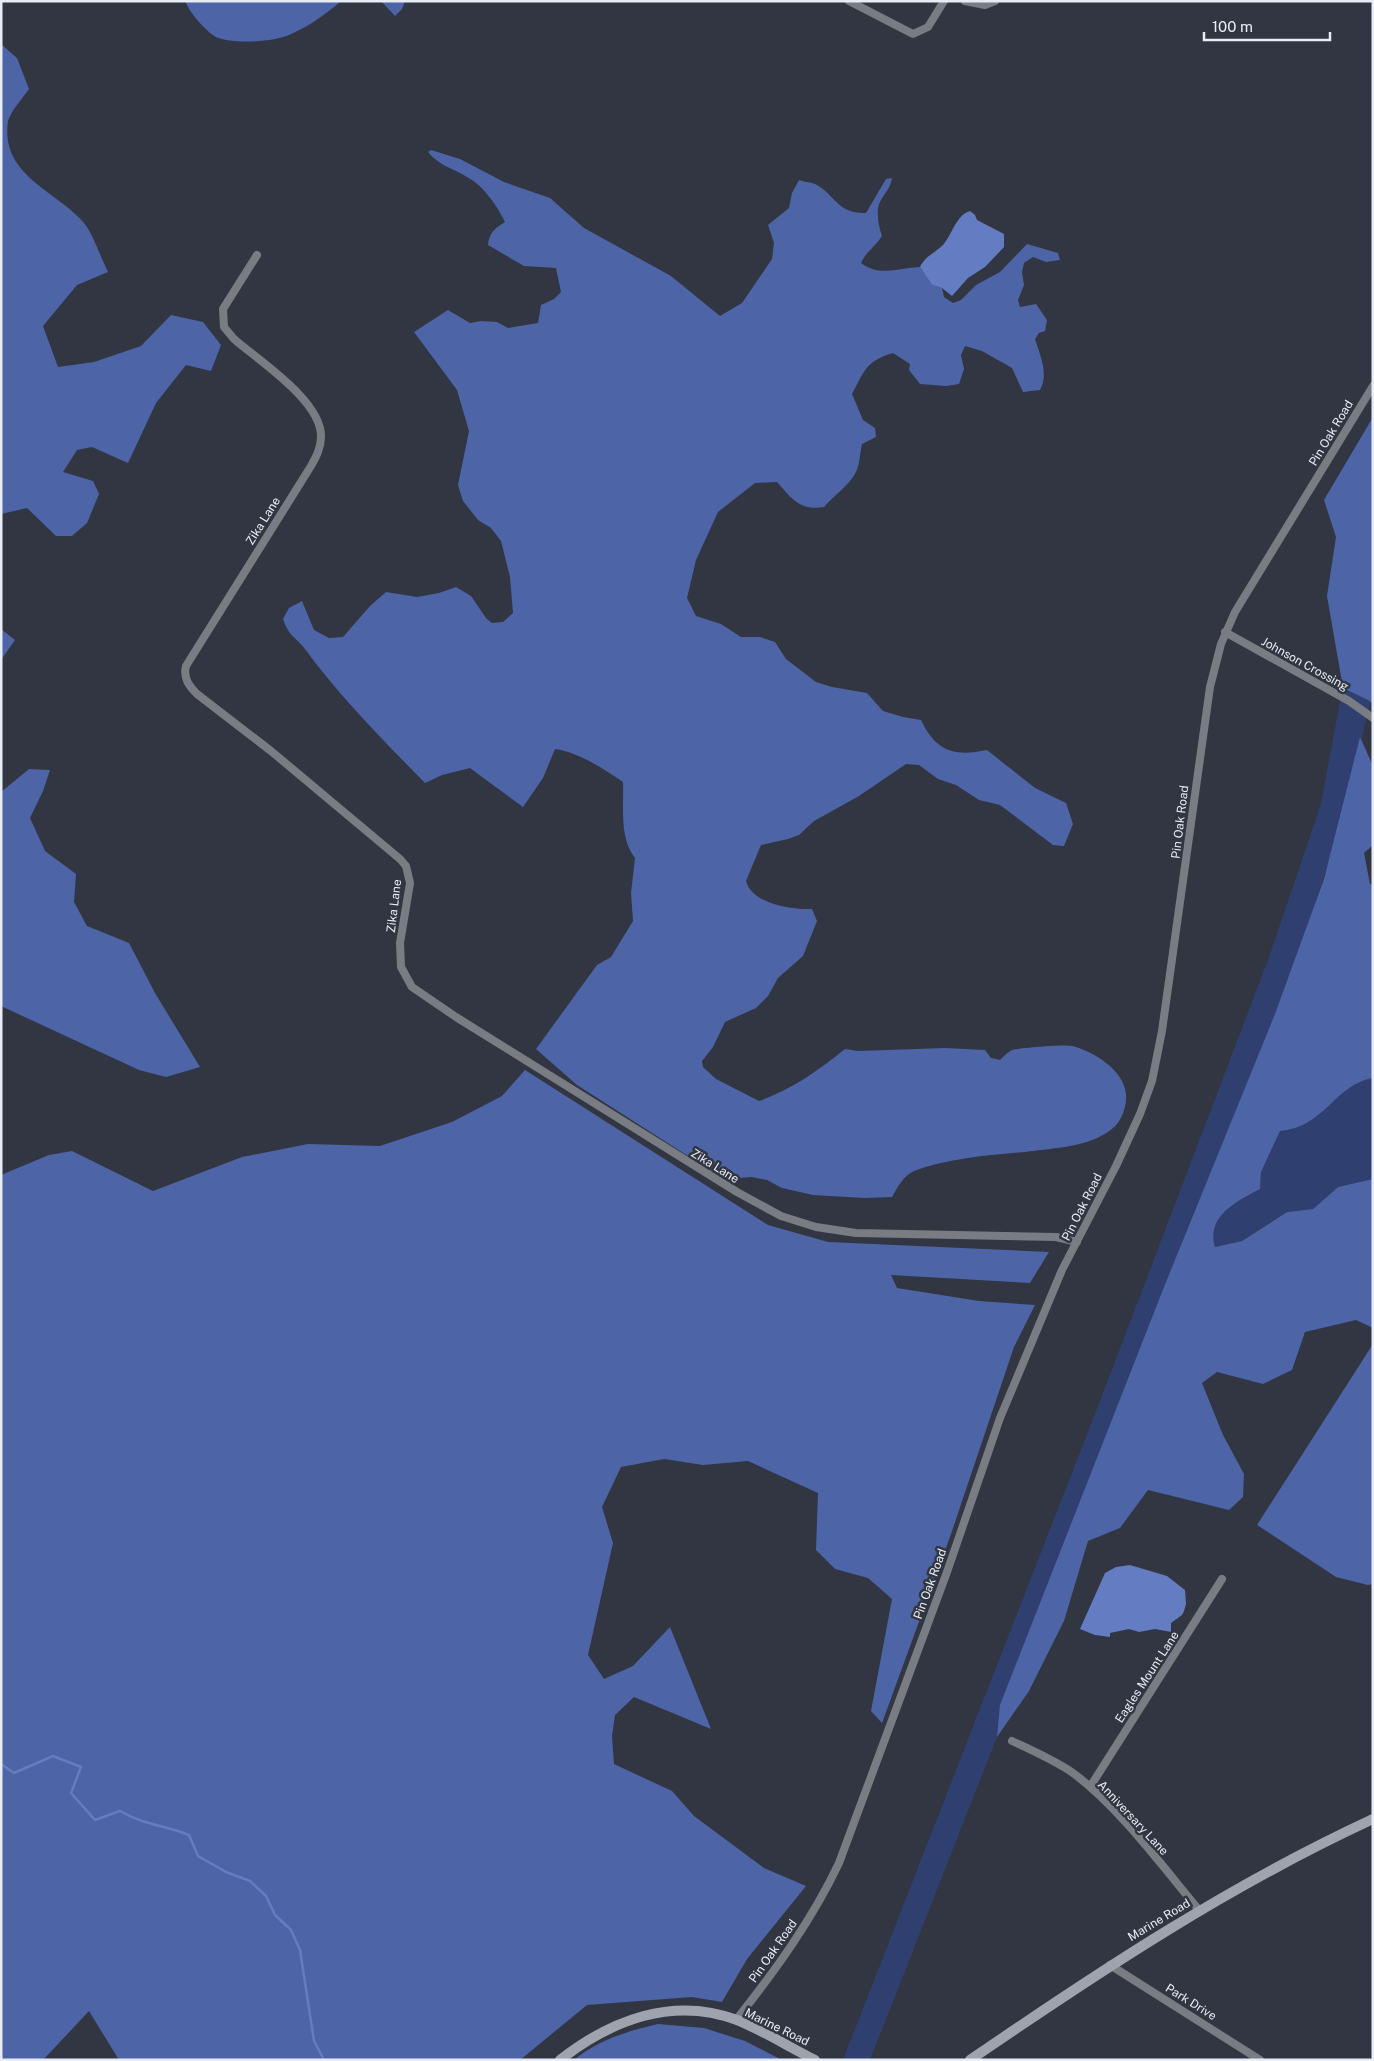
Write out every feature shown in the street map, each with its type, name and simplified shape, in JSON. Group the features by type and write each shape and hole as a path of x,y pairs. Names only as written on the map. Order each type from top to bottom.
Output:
{"main road":[{"name":"Marine Road","path":"970,2060 1110,1964 1199,1910 1300,1855 1373,1819"},
{"name":"Marine Road","path":"560,2060 609,2027 642,2015 662,2011 689,2011 713,2014 736,2020 815,2060"}],"street":[{"path":"849,1 913,34 928,27 944,1"},
{"path":"965,1 985,5 995,1"},
{"name":"Zika Lane","path":"257,255 223,310 224,327 234,339 309,405 318,420 321,444 311,466 186,666 185,675 191,688 197,694 271,750 386,846 406,866 410,883 402,928 400,959 401,968 408,983 456,1017 683,1159 781,1216 816,1227 856,1233 1056,1237 1076,1242"},
{"name":"Pin Oak Road","path":"736,2020 811,1916 839,1863 940,1591 1000,1418 1062,1270 1133,1129 1156,1065 1210,687 1225,632 1235,612 1373,386"},
{"name":"Johnson Crossing","path":"1225,632 1354,704 1373,718"},
{"name":"Eagles Mount Lane","path":"1090,1787 1222,1579"},
{"name":"Anniversary Lane","path":"1012,1741 1056,1762 1090,1787 1144,1845 1199,1910"},
{"name":"Park Drive","path":"1110,1964 1260,2060"}],"shaded area":[{"path":"185,1 341,1 316,20 289,35 252,42 230,41 214,36 197,20"},
{"path":"381,1 405,1 402,9 395,16"},
{"path":"1,44 17,58 29,89 14,109 8,121 8,140 13,156 21,169 32,180 72,211 84,223 94,239 108,272 77,285 43,326 58,367 94,362 141,346 171,315 203,322 221,345 211,371 186,365 156,403 128,463 92,447 77,450 63,472 93,481 99,494 87,523 72,536 56,536 27,508 1,514"},
{"path":"431,150 460,159 504,182 550,198 584,228 671,276 720,316 742,303 772,259 774,243 768,225 789,208 792,193 799,180 822,188 838,203 849,210 866,213 886,179 892,178 878,208 878,220 882,236 861,263 875,270 882,271 920,267 932,285 942,288 944,297 953,303 961,300 976,285 1000,272 1027,244 1058,253 1060,260 1046,262 1033,257 1024,263 1022,272 1024,285 1018,300 1020,307 1036,304 1047,320 1045,331 1039,333 1035,339 1044,371 1043,384 1040,390 1023,392 1012,368 982,351 965,346 961,355 964,369 959,384 946,386 920,384 909,370 910,364 893,353 877,359 867,368 852,394 863,420 875,428 876,437 862,444 859,462 853,477 824,507 816,508 797,502 777,482 755,483 718,512 696,560 687,598 696,616 721,624 741,637 760,637 775,642 786,659 816,682 832,687 867,693 883,711 921,720 933,739 947,749 964,753 987,750 1035,788 1066,803 1073,824 1064,846 1053,845 1000,805 979,800 956,785 938,779 919,765 906,764 859,796 814,821 799,835 761,845 746,881 750,889 764,900 774,904 784,907 812,909 817,921 803,956 778,978 768,996 756,1008 725,1022 713,1047 702,1061 703,1067 716,1079 759,1101 804,1079 845,1049 858,1051 945,1048 985,1050 991,1058 1000,1060 1016,1049 1072,1046 1089,1052 1106,1063 1120,1077 1124,1085 1126,1094 1125,1108 1116,1125 1105,1134 1088,1142 1069,1146 977,1157 929,1166 907,1175 892,1197 865,1198 813,1195 782,1188 767,1180 752,1177 724,1179 577,1085 536,1049 597,965 611,957 633,921 631,893 635,858 624,832 623,782 582,757 555,749 543,778 523,807 470,768 442,775 425,783 347,701 290,633 283,619 289,608 302,601 314,630 329,638 343,637 370,606 386,592 417,597 439,593 456,587 471,596 486,618 492,623 503,622 513,613 510,577 501,541 491,528 478,520 463,501 458,485 469,431 457,390 414,332 448,310 470,323 481,321 497,322 508,328 538,323 541,305 554,299 561,292 556,268 524,266 488,245 493,231 505,222 498,210 479,185 437,161 428,152"},
{"path":"970,211 977,220 1004,234 1004,247 985,267 968,278 952,296 942,288 932,285 920,267 927,257 943,245 961,217"},
{"path":"1373,417 1373,704 1343,688 1327,596 1336,537 1324,500"},
{"path":"1355,621 1373,693 1336,840 1281,1007 1203,1213 870,2060 843,2060 1100,1401 1268,960 1321,804"},
{"path":"1,629 15,640 1,660"},
{"path":"1360,737 1373,766 1373,845 1364,853 1370,884 1373,885 1373,1078 1349,1088 1308,1122 1295,1128 1280,1131 1261,1172 1260,1189 1233,1204 1219,1218 1213,1236 1215,1247 1242,1241 1287,1212 1313,1209 1338,1187 1373,1179 1373,1328 1356,1320 1305,1332 1292,1370 1263,1384 1217,1372 1202,1383 1223,1435 1244,1474 1243,1497 1229,1510 1148,1490 1120,1528 1088,1541 1064,1621 1029,1691 997,1737 1000,1705 1164,1287 1275,1014 1324,879"},
{"path":"29,769 50,770 43,791 30,818 45,851 76,874 74,902 87,926 129,943 155,993 200,1067 166,1077 139,1070 1,1006 1,792"},
{"path":"525,1070 768,1225 828,1242 1049,1252 1030,1283 891,1275 897,1288 979,1301 1035,1305 1014,1347 951,1534 882,1723 871,1711 892,1599 868,1578 835,1569 816,1550 818,1493 748,1461 703,1465 664,1459 621,1467 602,1507 613,1543 588,1655 604,1679 633,1666 670,1627 711,1729 634,1697 615,1715 612,1736 614,1764 672,1791 694,1816 764,1868 806,1886 747,1959 722,2002 692,1997 587,2005 520,2060 119,2060 89,2011 43,2060 1,2060 1,1175 49,1155 72,1151 153,1191 242,1157 308,1144 380,1146 452,1122 502,1096"},
{"path":"1373,1078 1373,1179 1338,1187 1313,1209 1286,1212 1242,1241 1215,1247 1215,1226 1219,1218 1233,1204 1260,1189 1261,1172 1280,1131 1291,1130 1359,1080"},
{"path":"1373,1344 1373,1584 1368,1585 1336,1577 1257,1525"},
{"path":"1130,1565 1167,1576 1185,1590 1186,1604 1184,1611 1182,1615 1171,1623 1171,1632 1155,1629 1139,1632 1129,1629 1110,1633 1110,1637 1095,1635 1080,1629 1105,1573 1116,1567"},
{"path":"658,2024 704,2028 745,2041 782,2060 574,2060 593,2047 614,2037"}],"waterway":[{"path":"1,1764 14,1773 53,1756 81,1767 71,1793 95,1820 120,1811 137,1819 189,1835 198,1856 226,1872 250,1881 266,1896 275,1915 291,1930 300,1950 314,2041 324,2060"}]}
